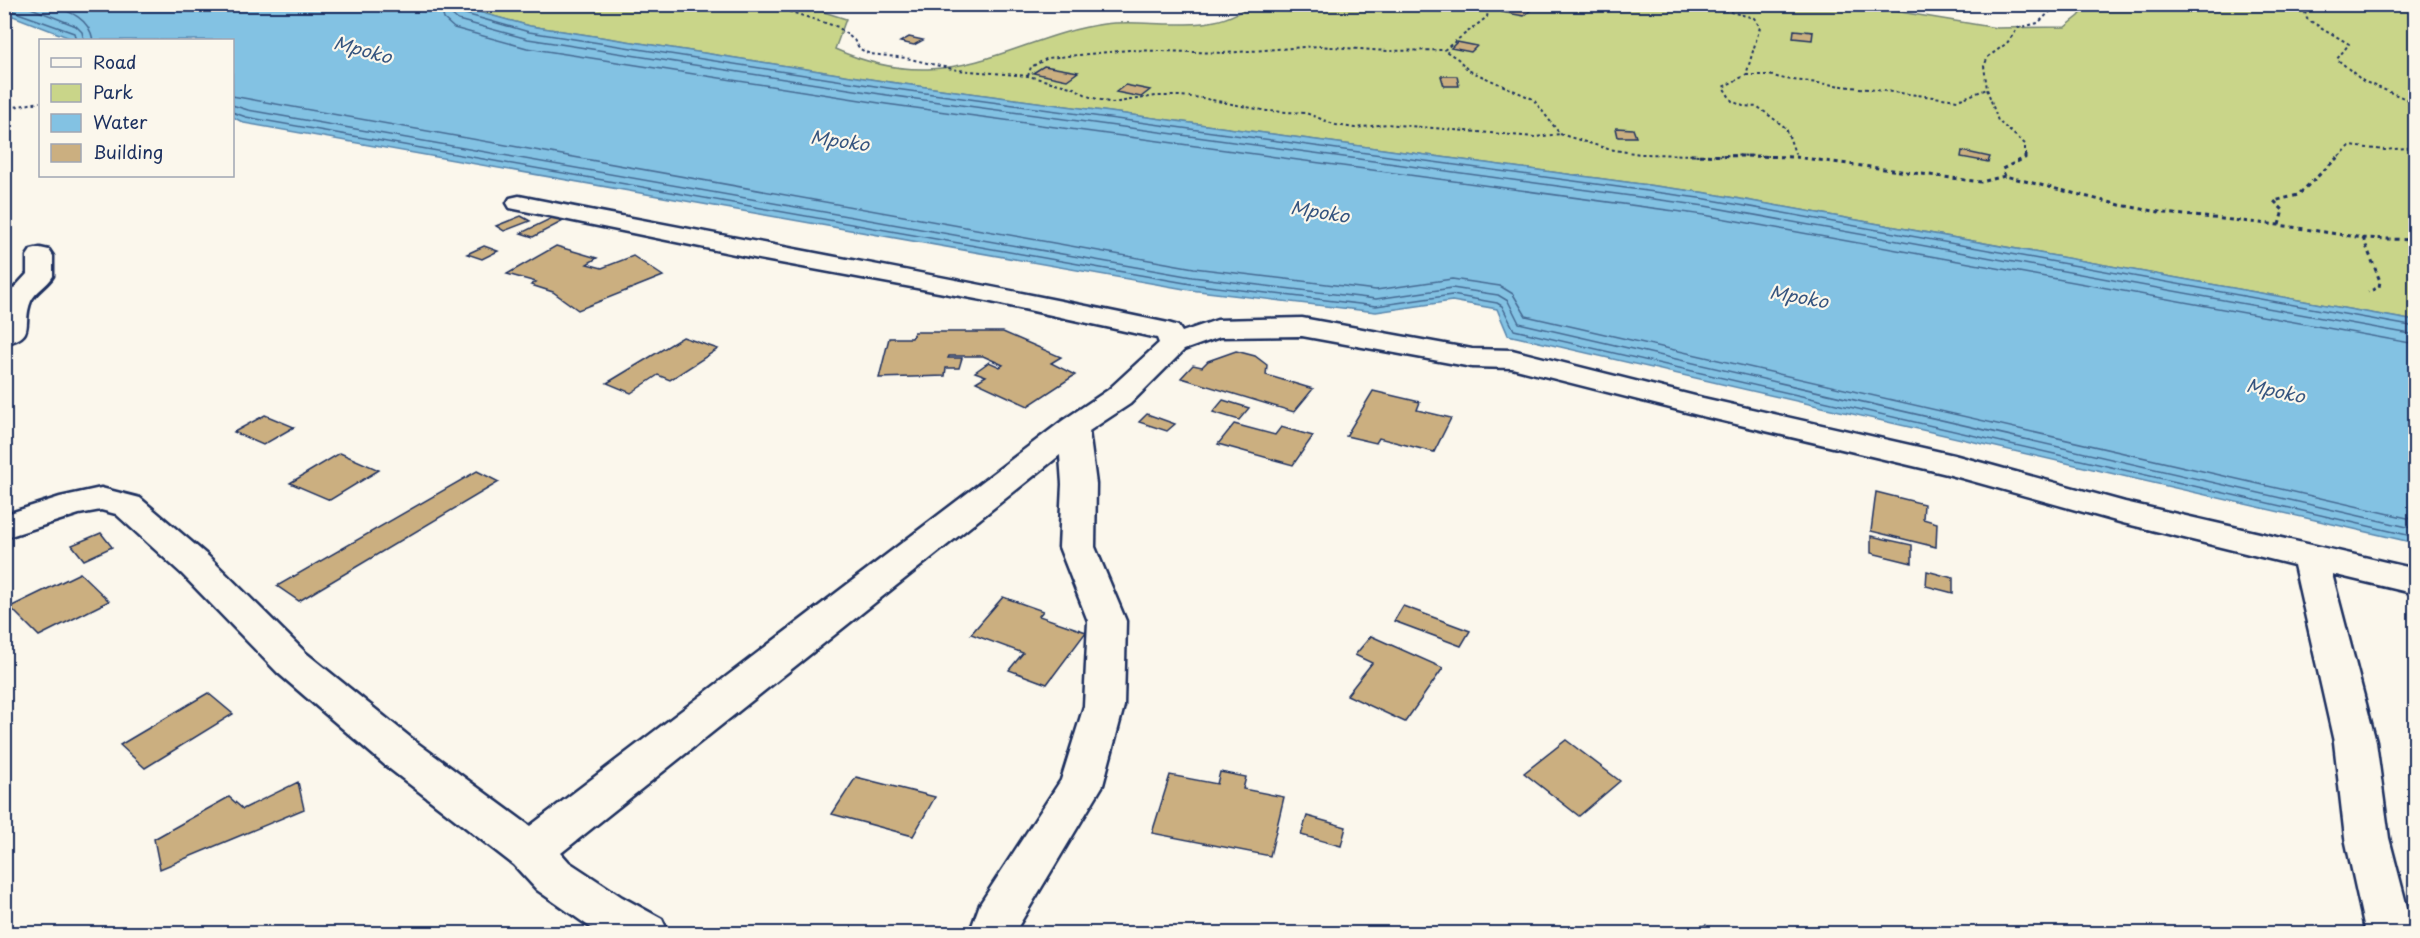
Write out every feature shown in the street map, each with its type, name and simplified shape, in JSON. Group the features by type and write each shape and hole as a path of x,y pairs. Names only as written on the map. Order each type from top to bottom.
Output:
{"street":[{"path":"519,203 1048,305 1168,332 1174,344"},
{"path":"4,336 12,333 18,299 40,276 40,256"},
{"path":"530,851 618,785 1073,428 1119,397 1174,344 1217,329 1302,327 1472,358 1512,359 1713,410 1954,465 2123,512 2415,582"},
{"path":"993,933 997,919 1081,785 1104,706 1107,621 1077,547 1079,484 1073,428"},
{"path":"4,527 72,505 101,499 128,506 195,566 292,663 401,754 530,851 553,876 605,912 645,933"},
{"path":"2310,557 2355,742 2367,838 2390,933"}],"path":[{"path":"1444,50 1487,17 1489,6 1486,4"},
{"path":"1701,4 1754,18 1760,27 1746,75"},
{"path":"2005,176 2002,168 2025,158 2025,144 1998,121 1984,66 1988,57 2007,43 2018,28 2038,23 2058,4"},
{"path":"2308,4 2303,6 2307,20 2349,44 2337,59 2363,81 2415,103"},
{"path":"766,5 789,9 838,27 854,40 860,50 870,54 906,58 957,70 1028,76 1074,88 1090,98 1112,103 1156,96 1179,96 1267,111 1306,113 1336,125 1355,128 1387,124 1535,137 1560,134"},
{"path":"1028,76 1031,67 1048,58 1129,50 1224,53 1318,46 1379,51 1444,50 1458,59 1468,70 1533,99 1560,134 1608,149 1640,154 1796,158 1981,182 2005,176 2120,205 2165,213 2279,225 2362,238 2415,240"},
{"path":"1796,158 1786,128 1758,107 1743,106 1732,101 1724,87 1746,75 1769,75 1785,80 1848,85 1946,99 1958,99 1988,89"},
{"path":"4,109 39,102"},
{"path":"2279,225 2283,210 2274,201 2298,195 2350,146 2385,150 2415,147"},
{"path":"2362,238 2380,281 2379,287 2368,292"}],"green space":[{"path":"1250,4 1852,4 1997,28 2065,27 2088,5 2415,5 2415,321 1707,193 889,82 530,26 453,5 802,5 846,19 835,49 880,64 928,69 973,62 1081,28 1121,23 1200,23 1219,20 1235,14"}],"water":[{"name":"Mpoko","path":"4,5 453,5 530,26 889,82 1707,193 2415,321 2415,543 1508,335 1497,309 1452,301 1376,312 1190,290 244,123 234,118 234,39 72,39 5,13"}],"building":[{"path":"1510,6 1531,10 1524,16 1502,12"},
{"path":"1794,30 1813,32 1812,40 1793,38"},
{"path":"909,37 923,40 914,45 900,42"},
{"path":"1457,42 1477,46 1471,52 1451,48"},
{"path":"1044,66 1078,72 1067,80 1033,73"},
{"path":"1441,76 1457,76 1459,86 1444,86"},
{"path":"1125,85 1150,90 1141,97 1116,92"},
{"path":"1616,128 1633,129 1636,137 1618,137"},
{"path":"1962,151 1990,157 1988,162 1961,157"},
{"path":"560,214 571,217 533,237 521,233"},
{"path":"521,216 530,221 504,231 496,226"},
{"path":"484,246 498,251 482,259 467,254"},
{"path":"556,246 597,258 587,264 602,268 633,256 663,276 578,310 553,292 531,285 536,282 507,274"},
{"path":"914,332 1003,332 1061,357 1051,363 1075,375 1028,406 976,382 986,376 975,372 989,362 1000,367 1003,365 983,356 949,356 948,358 962,358 959,368 946,368 945,376 879,378 889,338 912,338"},
{"path":"683,337 718,349 670,380 658,375 631,393 607,383"},
{"path":"1236,351 1255,356 1267,365 1266,375 1313,389 1294,412 1181,378 1193,365 1202,367 1208,361"},
{"path":"1373,391 1420,402 1417,410 1451,418 1434,452 1379,438 1376,443 1346,436"},
{"path":"1223,400 1249,408 1239,420 1213,412"},
{"path":"1147,414 1175,424 1167,431 1139,422"},
{"path":"265,415 294,427 263,445 234,432"},
{"path":"1234,424 1275,435 1281,427 1313,436 1293,465 1218,444"},
{"path":"340,453 379,470 330,500 290,483"},
{"path":"477,471 499,482 299,601 277,586"},
{"path":"1876,492 1924,504 1923,519 1937,523 1936,547 1871,531"},
{"path":"101,533 112,547 84,560 72,545"},
{"path":"1871,536 1912,545 1912,563 1871,553"},
{"path":"1927,571 1953,578 1953,593 1926,586"},
{"path":"80,573 109,601 39,636 10,607"},
{"path":"1003,597 1043,611 1039,616 1086,632 1047,684 1009,670 1023,653 971,634"},
{"path":"1403,606 1470,631 1461,646 1394,621"},
{"path":"1371,636 1443,668 1405,722 1347,695 1372,663 1355,655"},
{"path":"208,693 233,714 145,768 120,745"},
{"path":"1566,740 1620,781 1579,816 1524,773"},
{"path":"1220,772 1246,777 1243,789 1284,797 1270,856 1152,833 1170,775 1217,784"},
{"path":"856,777 935,797 913,836 832,814"},
{"path":"298,782 304,809 160,869 154,839 229,797 243,809"},
{"path":"1307,816 1346,827 1341,846 1301,835"},
{"path":"1706,925 1711,934 1673,934"}]}
